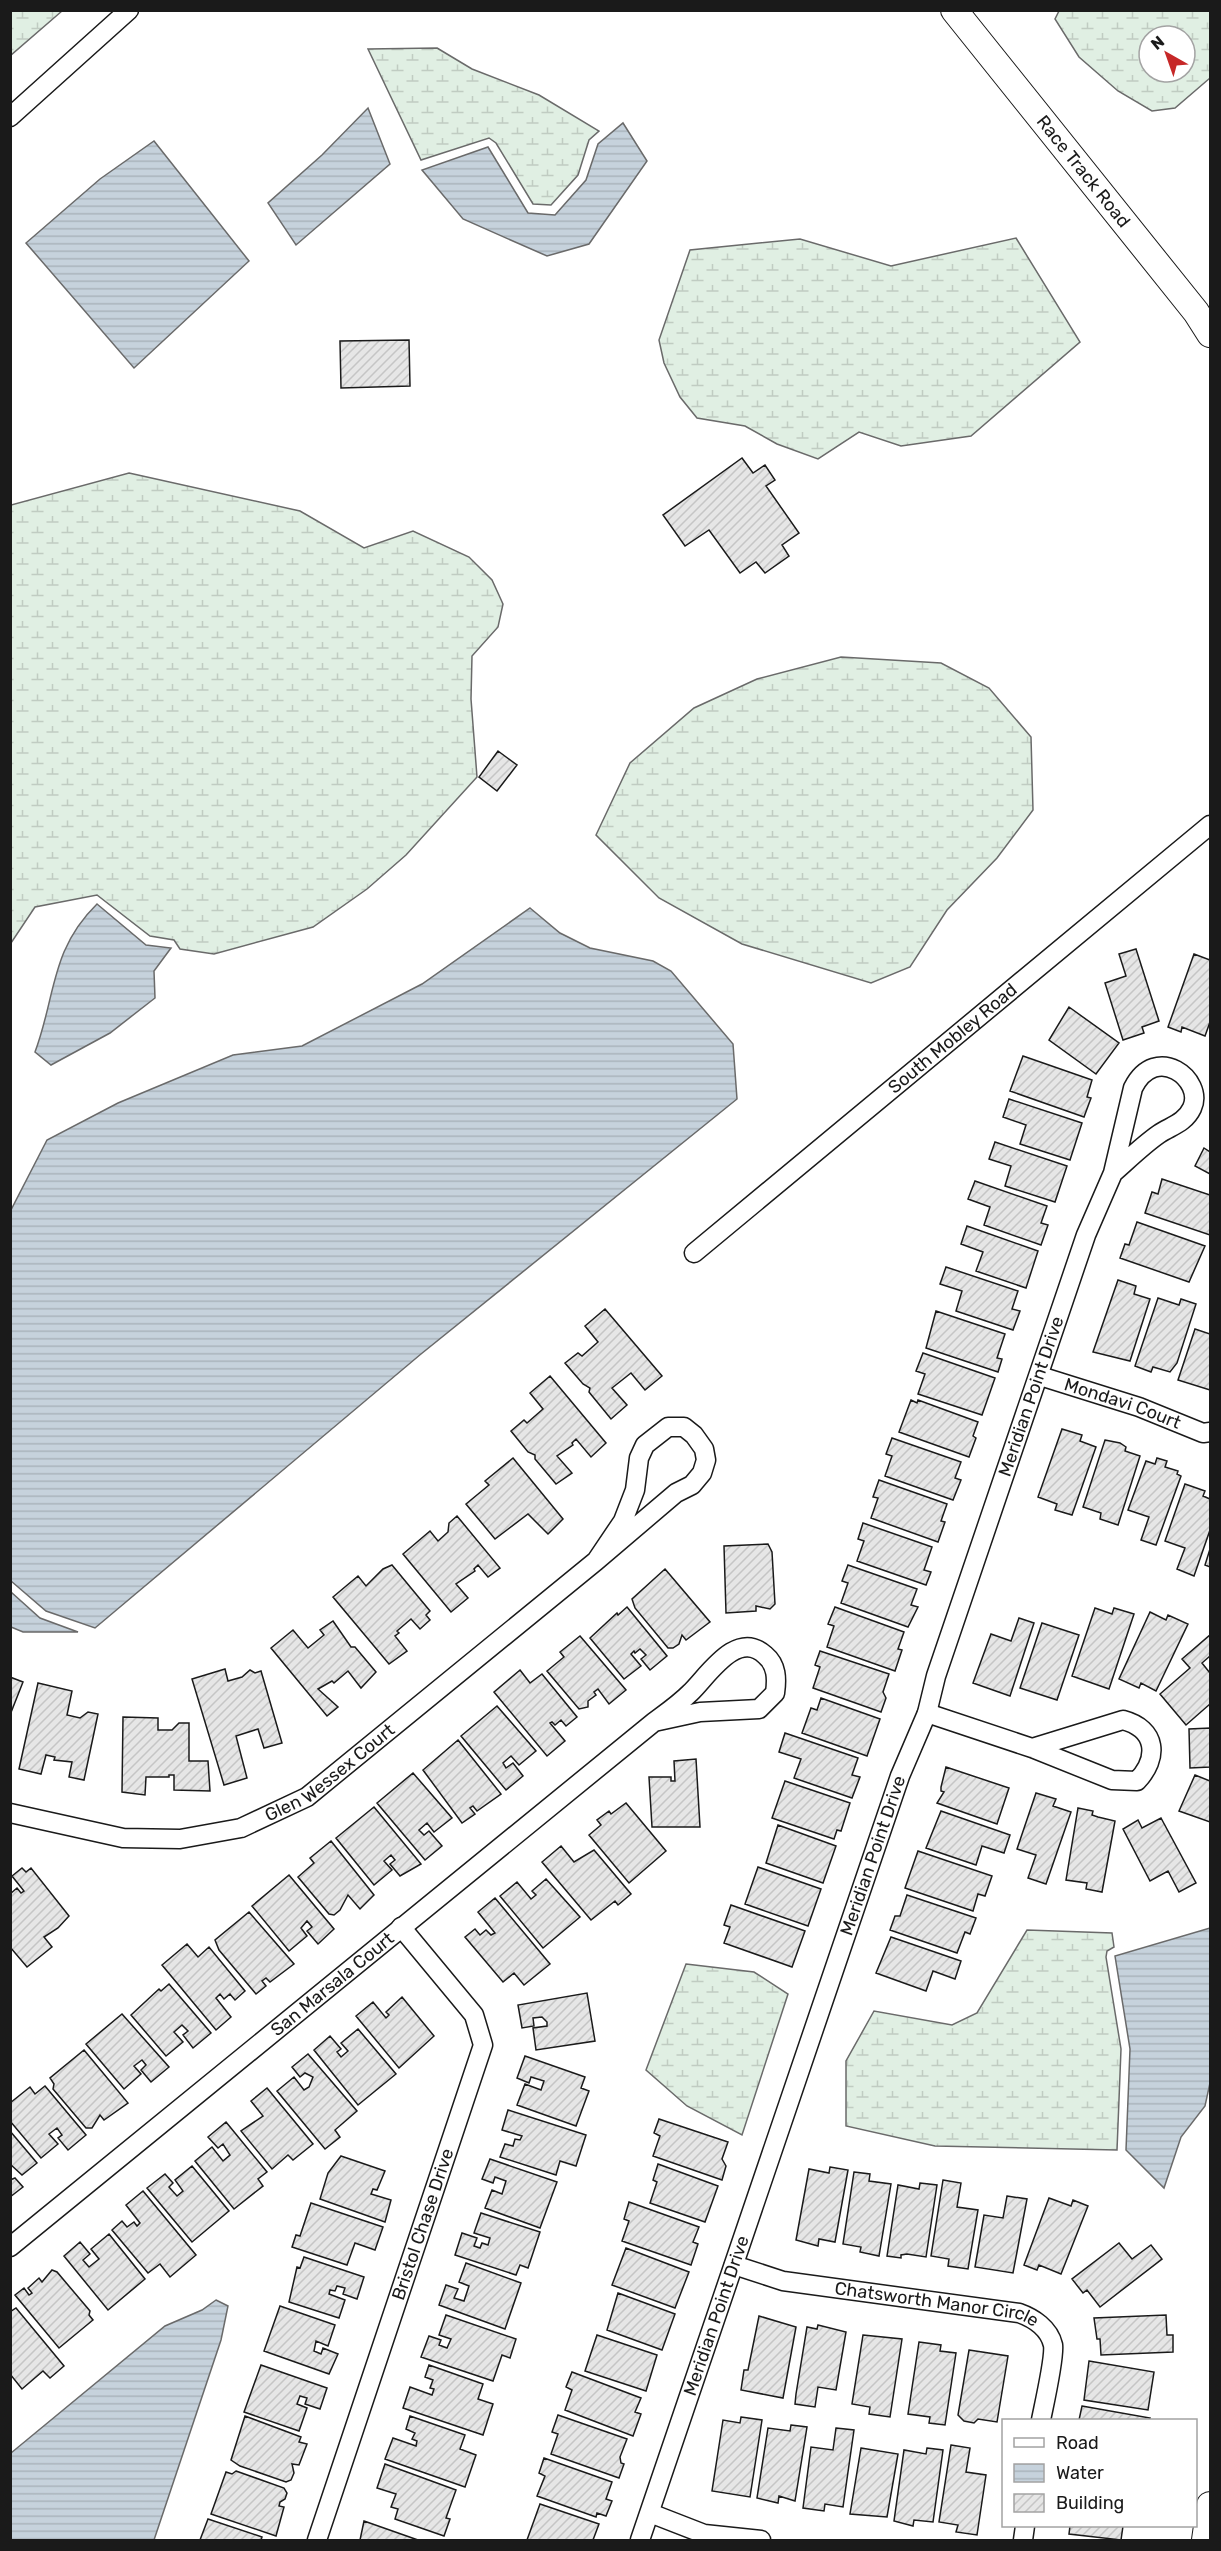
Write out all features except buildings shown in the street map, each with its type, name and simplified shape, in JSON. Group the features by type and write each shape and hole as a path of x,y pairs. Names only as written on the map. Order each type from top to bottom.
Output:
{"main road":[{"name":"Race Track Road","path":"954,10 1196,312 1210,334"},
{"path":"1205,2541 1210,2505"}],"street":[{"path":"10,117 129,10"},
{"name":"South Mobley Road","path":"694,1253 1210,825"},
{"name":"Meridian Point Drive","path":"640,2541 900,1776 927,1713 936,1676 1040,1376 1086,1235 1113,1173 1133,1088 1138,1077 1149,1068 1160,1066 1174,1068 1191,1088 1194,1098 1192,1108 1183,1121 1159,1134 1113,1173"},
{"name":"Mondavi Court","path":"1040,1376 1138,1407 1208,1435"},
{"name":"Glen Wessex Court","path":"10,1813 123,1838 180,1839 241,1828 307,1797 596,1561 675,1493 692,1485 702,1473 706,1460 704,1449 694,1435 684,1427 668,1427 645,1445 639,1458 636,1490 623,1521 596,1561"},
{"name":"San Marsala Court","path":"10,2247 401,1927 654,1722 690,1693 730,1652 743,1648 755,1649 771,1661 776,1674 775,1694 759,1709 700,1712 654,1722"},
{"path":"927,1713 1032,1748 1112,1780 1137,1781 1152,1760 1151,1744 1144,1732 1136,1724 1123,1720 1032,1748"},
{"name":"Bristol Chase Drive","path":"317,2541 483,2045 474,2015 401,1927"},
{"name":"Chatsworth Manor Circle","path":"734,2265 783,2281 1019,2313 1032,2318 1043,2328 1053,2345 1041,2419"},
{"path":"650,2513 704,2534 761,2541"}],"green space":[{"path":"11,10 62,10 62,11 11,55"},
{"path":"1059,11 1210,11 1210,78 1175,108 1152,111 1118,91 1079,57 1055,19"},
{"path":"437,48 472,69 539,95 599,131 589,140 578,175 551,205 533,204 496,143 489,138 421,160 368,49"},
{"path":"1016,238 1080,342 971,436 901,446 859,432 818,459 777,444 745,426 697,418 680,397 664,363 659,340 690,250 800,239 891,266"},
{"path":"129,473 300,511 364,548 413,531 469,557 492,580 503,604 498,627 472,656 471,699 477,777 406,855 367,889 313,927 214,954 180,949 174,940 150,936 97,895 35,907 11,943 11,505"},
{"path":"841,657 941,663 989,688 1031,737 1033,810 997,858 947,910 910,967 871,983 742,944 659,898 596,835 630,763 694,708 757,679"},
{"path":"1027,1930 1112,1933 1114,1947 1107,1951 1106,1957 1121,2049 1117,2150 935,2146 846,2126 846,2061 874,2011 952,2025 977,2013"},
{"path":"686,1964 754,1972 788,1994 742,2135 687,2106 646,2070"}],"water":[{"path":"368,108 390,164 296,245 268,203 322,155"},
{"path":"623,123 647,161 589,244 547,256 463,219 422,170 488,147 528,213 555,215 586,180 598,144"},
{"path":"154,141 249,261 134,368 26,243 100,179"},
{"path":"97,904 146,945 171,948 154,971 155,998 110,1033 51,1065 35,1052 56,974 70,939"},
{"path":"530,908 560,933 590,948 653,961 671,971 733,1044 737,1099 421,1354 95,1628 46,1611 11,1581 11,1210 47,1140 118,1103 233,1055 302,1046 422,984"},
{"path":"11,1592 40,1618 78,1632 23,1632 11,1627"},
{"path":"1210,1928 1210,2083 1205,2106 1181,2137 1164,2188 1126,2150 1130,2049 1115,1956"},
{"path":"216,2300 228,2306 221,2340 154,2540 11,2540 11,2453 165,2326 202,2310"}]}
